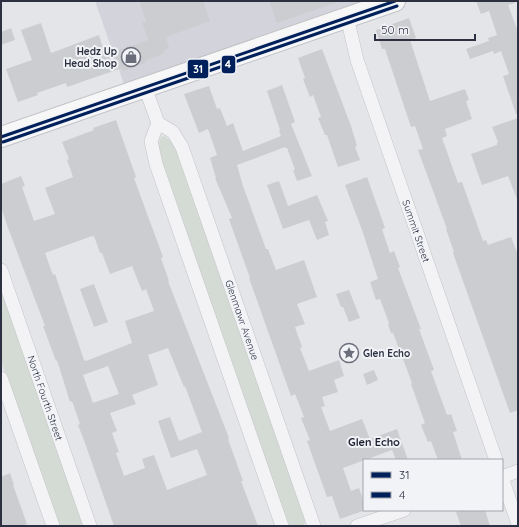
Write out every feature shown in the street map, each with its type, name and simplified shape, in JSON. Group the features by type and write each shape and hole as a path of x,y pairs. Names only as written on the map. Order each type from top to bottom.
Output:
{"main road":[{"path":"1,137 144,87 344,9 395,1"}],"street":[{"name":"Summit Street","path":"344,9 357,60 496,459"},
{"path":"144,87 158,123 151,141 156,164 282,526"},
{"name":"Glenmawr Avenue","path":"158,123 173,132 182,147 314,526"},
{"name":"North Fourth Street","path":"1,270 90,526"},
{"path":"1,378 53,526"},
{"path":"503,478 518,471"},
{"path":"503,481 518,524"},
{"path":"357,526 401,511"}],"shaded area":[{"path":"95,1 400,1 127,93"},
{"path":"164,136 175,146 306,520 303,526 289,526 286,522 158,152 161,137"},
{"path":"1,288 84,526 59,526 1,361"}],"building":[{"path":"139,1 203,1 210,21 166,37 169,48 164,50 165,53 145,61 145,63 123,71 122,68 67,87 66,83 37,93 38,95 18,102 6,69 32,60 21,30 41,23 51,53 99,35 105,55 148,40 142,22 146,21"},
{"path":"269,1 335,1 335,3 277,23"},
{"path":"476,1 514,1 515,3 508,5 518,32 518,114 516,114 503,76 509,74 501,51 494,54 493,51 470,59 466,49 489,41 488,38 497,35 489,11 481,14"},
{"path":"409,18 416,38 410,40 430,101 465,89 469,100 466,101 472,119 445,129 447,136 442,138 458,183 462,182 483,241 486,240 488,245 511,237 518,255 518,410 510,413 453,253 454,252 447,229 418,150 423,149 415,126 411,127 385,49 382,49 376,30"},
{"path":"11,28 15,40 1,45 1,32"},
{"path":"322,49 351,126 357,146 355,147 360,160 338,167 327,135 325,135 318,118 321,117 313,95 310,97 303,79 305,78 298,58"},
{"path":"282,85 295,122 291,124 312,176 297,181 293,170 295,170 287,148 285,147 237,165 266,249 268,249 276,270 304,260 317,297 297,304 305,324 295,327 302,347 300,348 309,371 339,360 344,376 334,380 338,392 322,397 325,406 321,407 330,431 362,419 370,439 397,429 408,459 396,459 392,450 368,459 363,459 363,461 343,468 351,491 359,488 363,499 363,511 340,519 332,496 327,497 307,441 310,440 301,418 304,417 295,394 291,396 229,219 232,218 215,178 210,158 217,155 208,129 199,133 184,94 209,86 217,109 220,108 227,126 233,123 243,151 281,136 267,91"},
{"path":"518,118 517,199 508,176 482,185 471,154 497,145 498,142 492,127"},
{"path":"116,120 136,177 134,178 163,257 161,258 168,281 229,438 228,439 243,481 241,481 258,526 114,526 78,425 80,424 72,401 70,402 57,360 56,361 43,326 45,326 1,207 1,184 21,176 25,186 22,187 34,221 55,214 45,188 73,177 67,160 69,159 62,142 94,130 93,128","holes":["94,236 110,274 132,266 142,291 146,289 154,311 125,321 132,343 86,361 84,360 55,274 53,275 45,253","168,348 184,387 185,386 202,432 179,441 170,417 158,421 171,458 197,449 207,475 167,490 154,455 142,459 145,468 124,476 116,453 119,452 112,433 117,431 110,413 136,404 132,395 158,385 148,355","108,366 119,394 93,403 83,375"]},
{"path":"367,177 385,228 382,229 390,253 394,251 400,267 398,268 421,329 419,329 434,370 431,371 447,415 451,414 457,431 453,432 462,459 438,459 431,441 428,442 421,425 425,423 411,384 412,383 393,333 391,333 380,299 376,300 370,282 378,279 345,185"},
{"path":"279,181 288,206 317,195 328,221 325,222 329,235 317,240 309,220 283,229 267,185"},
{"path":"94,284 108,322 94,327 80,289"},
{"path":"349,290 360,318 349,322 336,294"},
{"path":"374,370 378,380 367,385 363,374"},
{"path":"10,473 27,524 21,526 1,526 1,477"},
{"path":"485,511 490,526 461,526 456,512"}],"transit line":[{"name":"31","path":"1,137 395,1"},
{"name":"4","path":"3,142 397,6"}],"place":[{"name":"Hedz Up Head Shop","path":"131,57"},
{"name":"Glen Echo","path":"349,353"}],"district":[{"name":"Glen Echo","path":"374,442"}]}
